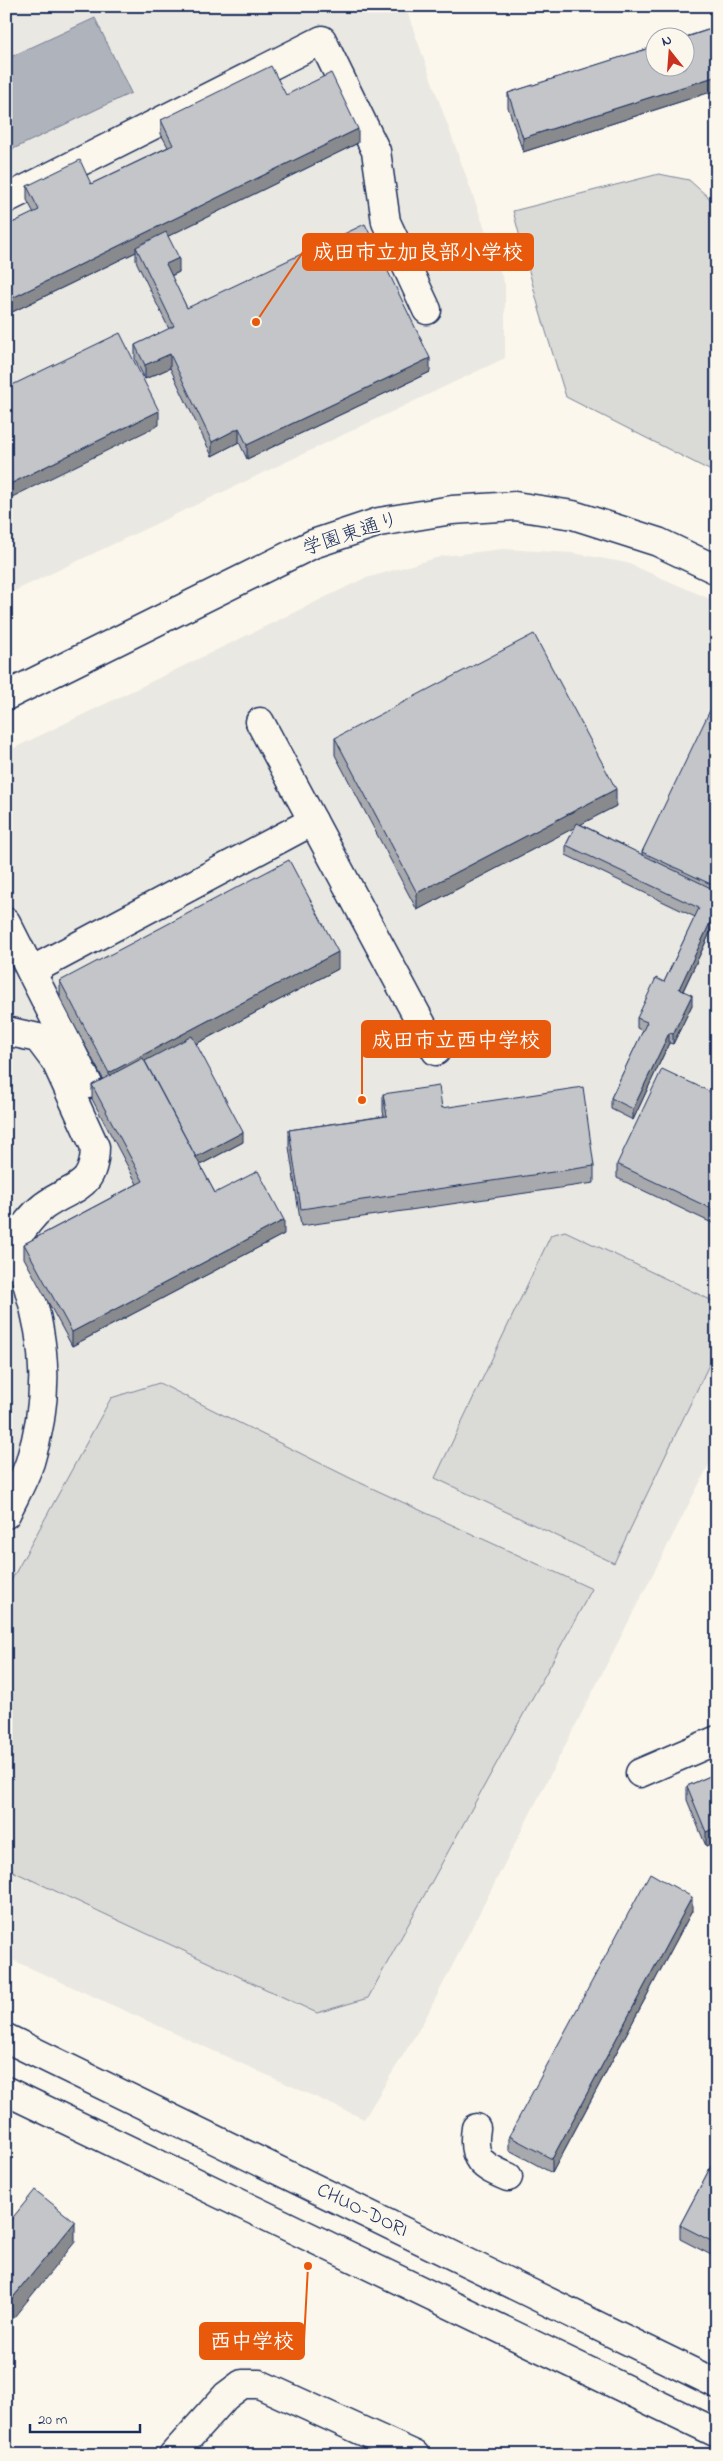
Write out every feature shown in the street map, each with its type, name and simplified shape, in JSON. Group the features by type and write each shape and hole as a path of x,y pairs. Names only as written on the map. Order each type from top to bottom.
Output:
{"street":[{"path":"6,199 322,40 376,151 386,222 427,310"},
{"name":"学園東通り","path":"6,696 314,544 379,522 452,510 515,506 582,518 658,542 717,570"},
{"path":"260,722 436,1051"},
{"path":"31,971 313,821"},
{"path":"6,922 88,1084"},
{"path":"6,1031 38,1038 56,1062 95,1147 95,1162 85,1183 46,1205 10,1235 38,1319 44,1371 41,1411 29,1463 6,1514"},
{"path":"640,1773 717,1740"},
{"name":"CHUO-DORI","path":"6,2038 717,2384"},
{"path":"6,2091 717,2433"},
{"path":"476,2128 474,2138 477,2155 485,2168 508,2177"},
{"path":"173,2455 226,2396 242,2384 259,2384 415,2455"}],"shaded area":[{"path":"6,6 405,6 505,285 505,358 6,595"},
{"path":"95,18 131,93 11,150 6,139 6,59"},
{"path":"659,174 689,180 717,205 717,474 566,397 540,312 513,211"},
{"path":"503,549 573,553 627,563 717,602 717,1449 424,2021 364,2119 6,1957 6,752 363,579 443,556"},
{"path":"565,1231 717,1303 717,1348 614,1563 435,1478 551,1235"},
{"path":"159,1383 352,1479 592,1589 368,1998 317,2013 6,1868 6,1655 10,1648 6,1646 6,1590 111,1398"}],"building":[{"path":"717,27 717,76 523,138 508,93 646,49 646,78 696,78 696,34"},
{"path":"271,66 286,95 331,73 358,129 6,301 6,226 39,210 27,186 80,160 91,184 173,145 161,120"},
{"path":"365,224 430,358 247,445 239,428 212,442 170,354 145,365 135,345 174,326 136,247 166,232 179,258 166,264 187,308"},
{"path":"120,333 159,411 6,486 6,388"},
{"path":"534,634 616,789 417,893 335,738"},
{"path":"715,700 717,701 717,887 642,852"},
{"path":"577,823 717,891 717,908 679,989 692,995 673,1034 669,1033 633,1109 611,1098 647,1022 637,1018 656,978 664,982 699,908 566,845"},
{"path":"289,860 338,952 109,1073 60,981"},
{"path":"192,1036 243,1132 196,1157 145,1061"},
{"path":"143,1058 215,1193 258,1171 284,1220 72,1332 24,1244 143,1181 92,1085"},
{"path":"662,1069 717,1095 717,1205 714,1210 617,1164"},
{"path":"439,1086 442,1108 583,1087 594,1166 301,1209 289,1130 387,1116 383,1094"},
{"path":"717,1773 717,1827 706,1832 687,1786"},
{"path":"650,1873 692,1897 552,2159 509,2136"},
{"path":"717,2155 717,2244 680,2225"},
{"path":"35,2190 75,2222 6,2306 6,2226"}],"place":[{"name":"成田市立加良部小学校","path":"256,322"},
{"name":"成田市立西中学校","path":"362,1100"},
{"name":"西中学校","path":"308,2266"}]}
